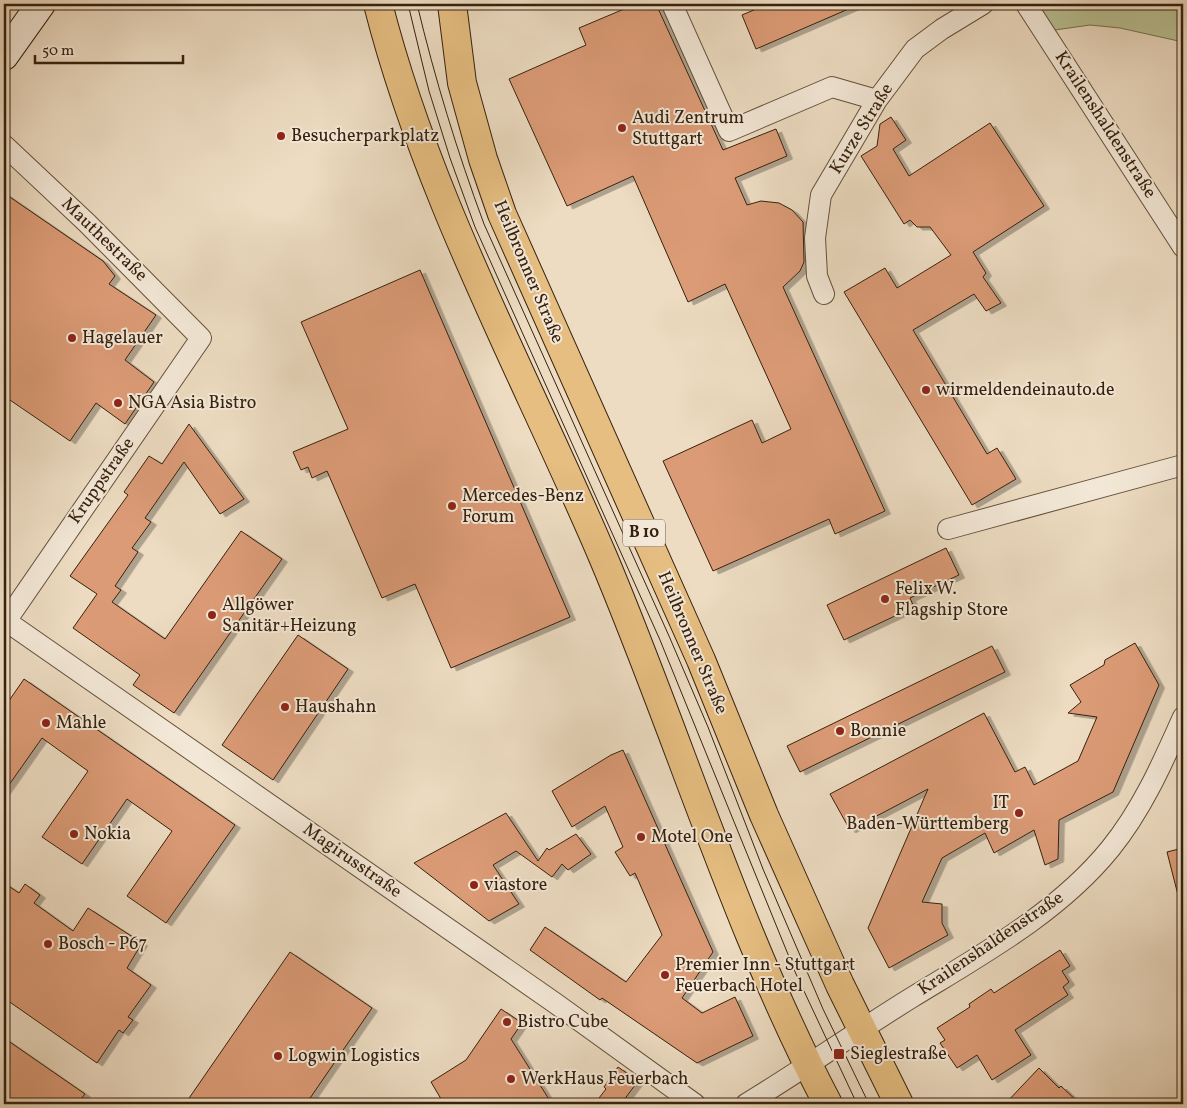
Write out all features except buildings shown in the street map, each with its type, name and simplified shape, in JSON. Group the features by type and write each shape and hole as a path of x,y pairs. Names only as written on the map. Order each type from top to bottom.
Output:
{"main road":[{"path":"4,56 41,4"},
{"name":"B 10","path":"378,4 394,62 433,175 603,556 732,892 808,1066 828,1104"},
{"name":"Heilbronner Straße","path":"452,4 462,83 483,160 502,214 701,660 764,815 862,1030 899,1104"}],"street":[{"path":"672,4 729,131 832,87 877,100"},
{"name":"Kurze Straße","path":"824,294 817,276 815,238 821,195 877,100 915,49 942,29 983,4"},
{"name":"Krailenshaldenstraße","path":"1026,4 1183,247"},
{"name":"Mauthestraße","path":"4,145 88,223 200,338"},
{"name":"Kruppstraße","path":"5,622 200,338"},
{"path":"948,529 1183,465"},
{"name":"Magirusstraße","path":"5,622 556,1003 668,1082 695,1104"},
{"name":"Krailenshaldenstraße","path":"808,1066 1003,940 1050,906 1082,879 1110,849 1126,826 1166,758 1183,717"},
{"path":"746,1104 808,1066"}],"green space":[{"path":"1037,4 1183,4 1183,42 1120,28 1090,25 1055,30"}],"tram line":[{"path":"408,4 429,91 450,158 475,227 660,640 796,974 857,1104"},
{"path":"417,4 447,115 484,224 669,636 708,727 763,869 823,1009 869,1104"}],"place":[{"name":"Audi Zentrum Stuttgart","path":"622,128"},
{"name":"Besucherparkplatz","path":"281,136"},
{"name":"Hagelauer","path":"72,338"},
{"name":"wirmeldendeinauto.de","path":"926,390"},
{"name":"NGA Asia Bistro","path":"118,403"},
{"name":"Mercedes-Benz Forum","path":"452,506"},
{"name":"Felix W. Flagship Store","path":"885,599"},
{"name":"Allgöwer Sanitär+Heizung","path":"212,615"},
{"name":"Haushahn","path":"285,707"},
{"name":"Mahle","path":"46,723"},
{"name":"Bonnie","path":"840,731"},
{"name":"IT Baden-Württemberg","path":"1019,813"},
{"name":"Nokia","path":"74,834"},
{"name":"Motel One","path":"641,837"},
{"name":"viastore","path":"474,885"},
{"name":"Bosch - P67","path":"48,944"},
{"name":"Premier Inn - Stuttgart Feuerbach Hotel","path":"665,975"},
{"name":"Bistro Cube","path":"507,1022"},
{"name":"Sieglestraße","path":"839,1054"},
{"name":"Logwin Logistics","path":"278,1056"},
{"name":"WerkHaus Feuerbach","path":"511,1079"}]}
